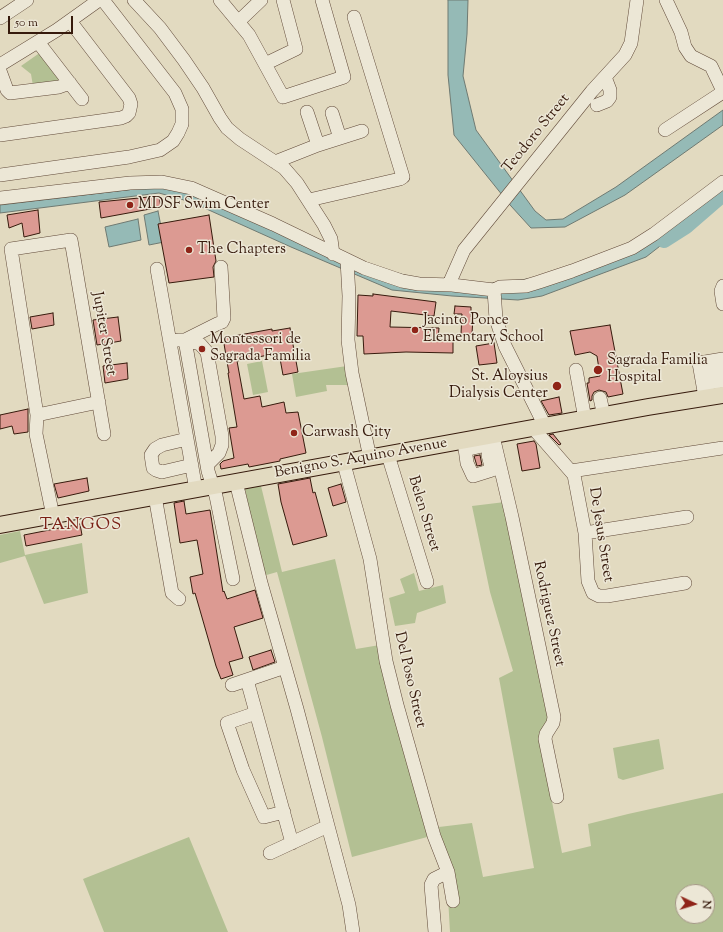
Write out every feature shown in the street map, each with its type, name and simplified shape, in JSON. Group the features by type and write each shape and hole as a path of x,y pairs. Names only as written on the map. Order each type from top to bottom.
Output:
{"main road":[{"name":"Benigno S. Aquino Avenue","path":"0,526 155,496 344,464 370,458 465,451 539,428 604,416 703,385 723,395"}],"street":[{"path":"0,18 27,0"},
{"path":"0,65 70,21 99,0"},
{"path":"0,175 160,150 173,141 178,133 182,124 182,109 175,93 103,0"},
{"path":"134,0 160,28 184,60 227,128 240,139 284,168 297,183 309,200 331,239 333,254"},
{"path":"220,0 249,35 283,97 344,77 322,0"},
{"path":"238,22 261,0"},
{"path":"265,64 296,49 283,0"},
{"name":"Teodoro Street","path":"449,284 464,250 592,91 625,55 631,43 637,0"},
{"path":"665,130 720,94 722,88 711,66 691,56 685,47 666,0"},
{"path":"309,200 400,179 403,177 354,17"},
{"path":"0,135 121,118 129,113 131,104 130,98 70,21"},
{"path":"38,42 82,99"},
{"path":"0,71 7,90 10,93 59,87 70,83"},
{"path":"597,105 608,101 610,97 610,90 605,77"},
{"path":"307,112 318,145"},
{"path":"332,113 340,138"},
{"path":"276,162 318,145 362,131"},
{"path":"0,198 130,183 162,182 191,188 273,224 364,268 402,281 419,284 449,284 494,290 500,287 526,286 572,271 632,248 654,234 723,182"},
{"name":"Jupiter Street","path":"37,415 11,249 71,240 104,434"},
{"path":"347,260 349,296 348,340 352,373 370,458"},
{"path":"185,340 222,322 224,318 221,267"},
{"path":"157,269 196,490"},
{"path":"723,286 721,291 723,304"},
{"name":"De Jesus Street","path":"494,290 496,319 505,346 539,428 576,480 585,533 588,581 593,593 599,596 607,596 685,583"},
{"path":"171,352 174,343 177,340 185,340 200,344 207,352 222,436 222,445 219,453 207,465"},
{"path":"185,340 207,465 233,579"},
{"path":"703,385 699,363 723,358"},
{"path":"576,370 585,419"},
{"path":"703,385 723,370"},
{"path":"703,385 723,381"},
{"path":"600,398 604,416"},
{"path":"53,516 36,434 37,415 99,402"},
{"path":"187,439 162,445 155,449 151,455 153,468 162,472 192,465"},
{"path":"465,451 473,476 492,470 488,444"},
{"name":"Rodriguez Street","path":"488,444 512,517 554,717 553,723 546,734 545,739 557,797"},
{"path":"571,471 723,448"},
{"name":"Belen Street","path":"388,456 427,582"},
{"name":"Del Poso Street","path":"344,464 370,559 386,662 434,836 448,872 453,901"},
{"path":"236,482 261,583 286,667 328,826 348,905 353,932"},
{"path":"155,496 172,593 178,599"},
{"path":"585,533 687,517"},
{"path":"232,685 286,667"},
{"path":"247,680 292,843"},
{"path":"256,713 228,723 243,770 264,817 284,812"},
{"path":"270,853 328,826"},
{"path":"435,932 431,885 434,879 448,872"}],"green space":[{"path":"41,52 58,76 59,81 33,86 31,74 21,66"},
{"path":"262,361 268,392 253,395 247,364"},
{"path":"347,366 351,385 326,385 327,391 296,397 292,374"},
{"path":"261,486 282,572 335,559 356,649 380,645 431,836 352,857 322,737 277,572 263,576 245,489"},
{"path":"505,502 549,723 539,735 562,853 591,846 588,824 723,793 723,932 450,932 446,862 439,827 472,823 483,877 534,868 499,678 513,671 490,592 472,506"},
{"path":"20,531 25,555 82,543 88,593 44,604 25,556 0,563 0,535"},
{"path":"414,573 419,591 443,585 446,603 417,613 415,623 395,626 389,598 405,593 400,579"},
{"path":"659,739 664,769 623,780 618,778 613,748"},
{"path":"189,837 228,932 104,932 83,879"}],"water":[{"path":"448,0 468,0 467,34 463,76 476,130 535,211 546,220 563,219 616,187 723,110 723,125 625,195 565,227 531,228 511,206 454,135 448,75"},
{"path":"160,186 187,191 315,250 451,288 579,273 723,188 723,197 646,257 542,296 518,300 452,296 392,290 191,202 159,193 0,213 0,205"},
{"path":"158,211 164,242 149,245 144,215"},
{"path":"138,219 141,240 109,247 105,227"}],"building":[{"name":"MDSF Swim Center","path":"159,196 161,207 101,218 99,202"},
{"path":"38,210 40,233 24,237 22,223 9,228 7,215"},
{"name":"The Chapters","path":"209,215 216,261 213,267 214,277 169,283 158,224"},
{"path":"373,294 436,302 434,316 391,311 390,327 439,328 438,339 453,340 453,353 406,352 364,354 363,336 357,336 358,295 373,296"},
{"path":"455,306 471,307 471,317 473,317 472,334 461,334 462,314 454,314"},
{"path":"53,313 54,325 32,329 30,317"},
{"path":"118,317 121,341 97,345 93,320"},
{"name":"Sagrada Familia Hospital","path":"610,325 623,394 608,397 606,392 599,390 594,392 592,400 590,401 587,383 589,383 589,378 600,376 597,356 590,352 575,355 570,331"},
{"path":"290,328 298,372 283,375 279,353 237,361 244,399 260,396 262,407 284,402 286,413 298,412 306,453 280,459 280,461 249,467 248,464 221,469 220,464 223,461 234,458 229,428 237,427 223,338 272,329 272,331"},
{"path":"494,343 497,363 479,365 476,346"},
{"path":"127,363 128,379 105,383 103,366"},
{"path":"559,397 562,413 549,415 541,401"},
{"path":"28,409 28,432 14,434 12,426 0,429 0,415"},
{"path":"553,434 561,444 559,445 549,435"},
{"path":"534,441 536,444 540,468 522,471 517,444"},
{"path":"480,455 482,465 477,466 474,456"},
{"path":"87,478 89,491 58,498 54,484"},
{"path":"310,478 313,493 315,492 327,536 293,545 281,502 278,484"},
{"path":"341,484 346,502 333,506 328,488"},
{"path":"184,501 186,514 210,510 223,592 224,591 227,599 255,590 263,618 234,627 243,658 229,662 233,675 221,679 195,593 193,594 190,577 203,574 197,540 180,543 174,503"},
{"path":"80,524 82,535 26,546 24,535"},
{"path":"271,650 275,662 253,670 249,657"}],"waterway":[{"path":"664,240 686,226 723,194"}],"place":[{"name":"MDSF Swim Center","path":"130,205"},
{"name":"The Chapters","path":"189,250"},
{"name":"Jacinto Ponce Elementary School","path":"415,330"},
{"name":"Montessori de Sagrada Familia","path":"202,349"},
{"name":"Sagrada Familia Hospital","path":"598,370"},
{"name":"St. Aloysius Dialysis Center","path":"557,386"},
{"name":"Carwash City","path":"294,433"}],"district":[{"name":"TANGOS","path":"81,526"}]}
